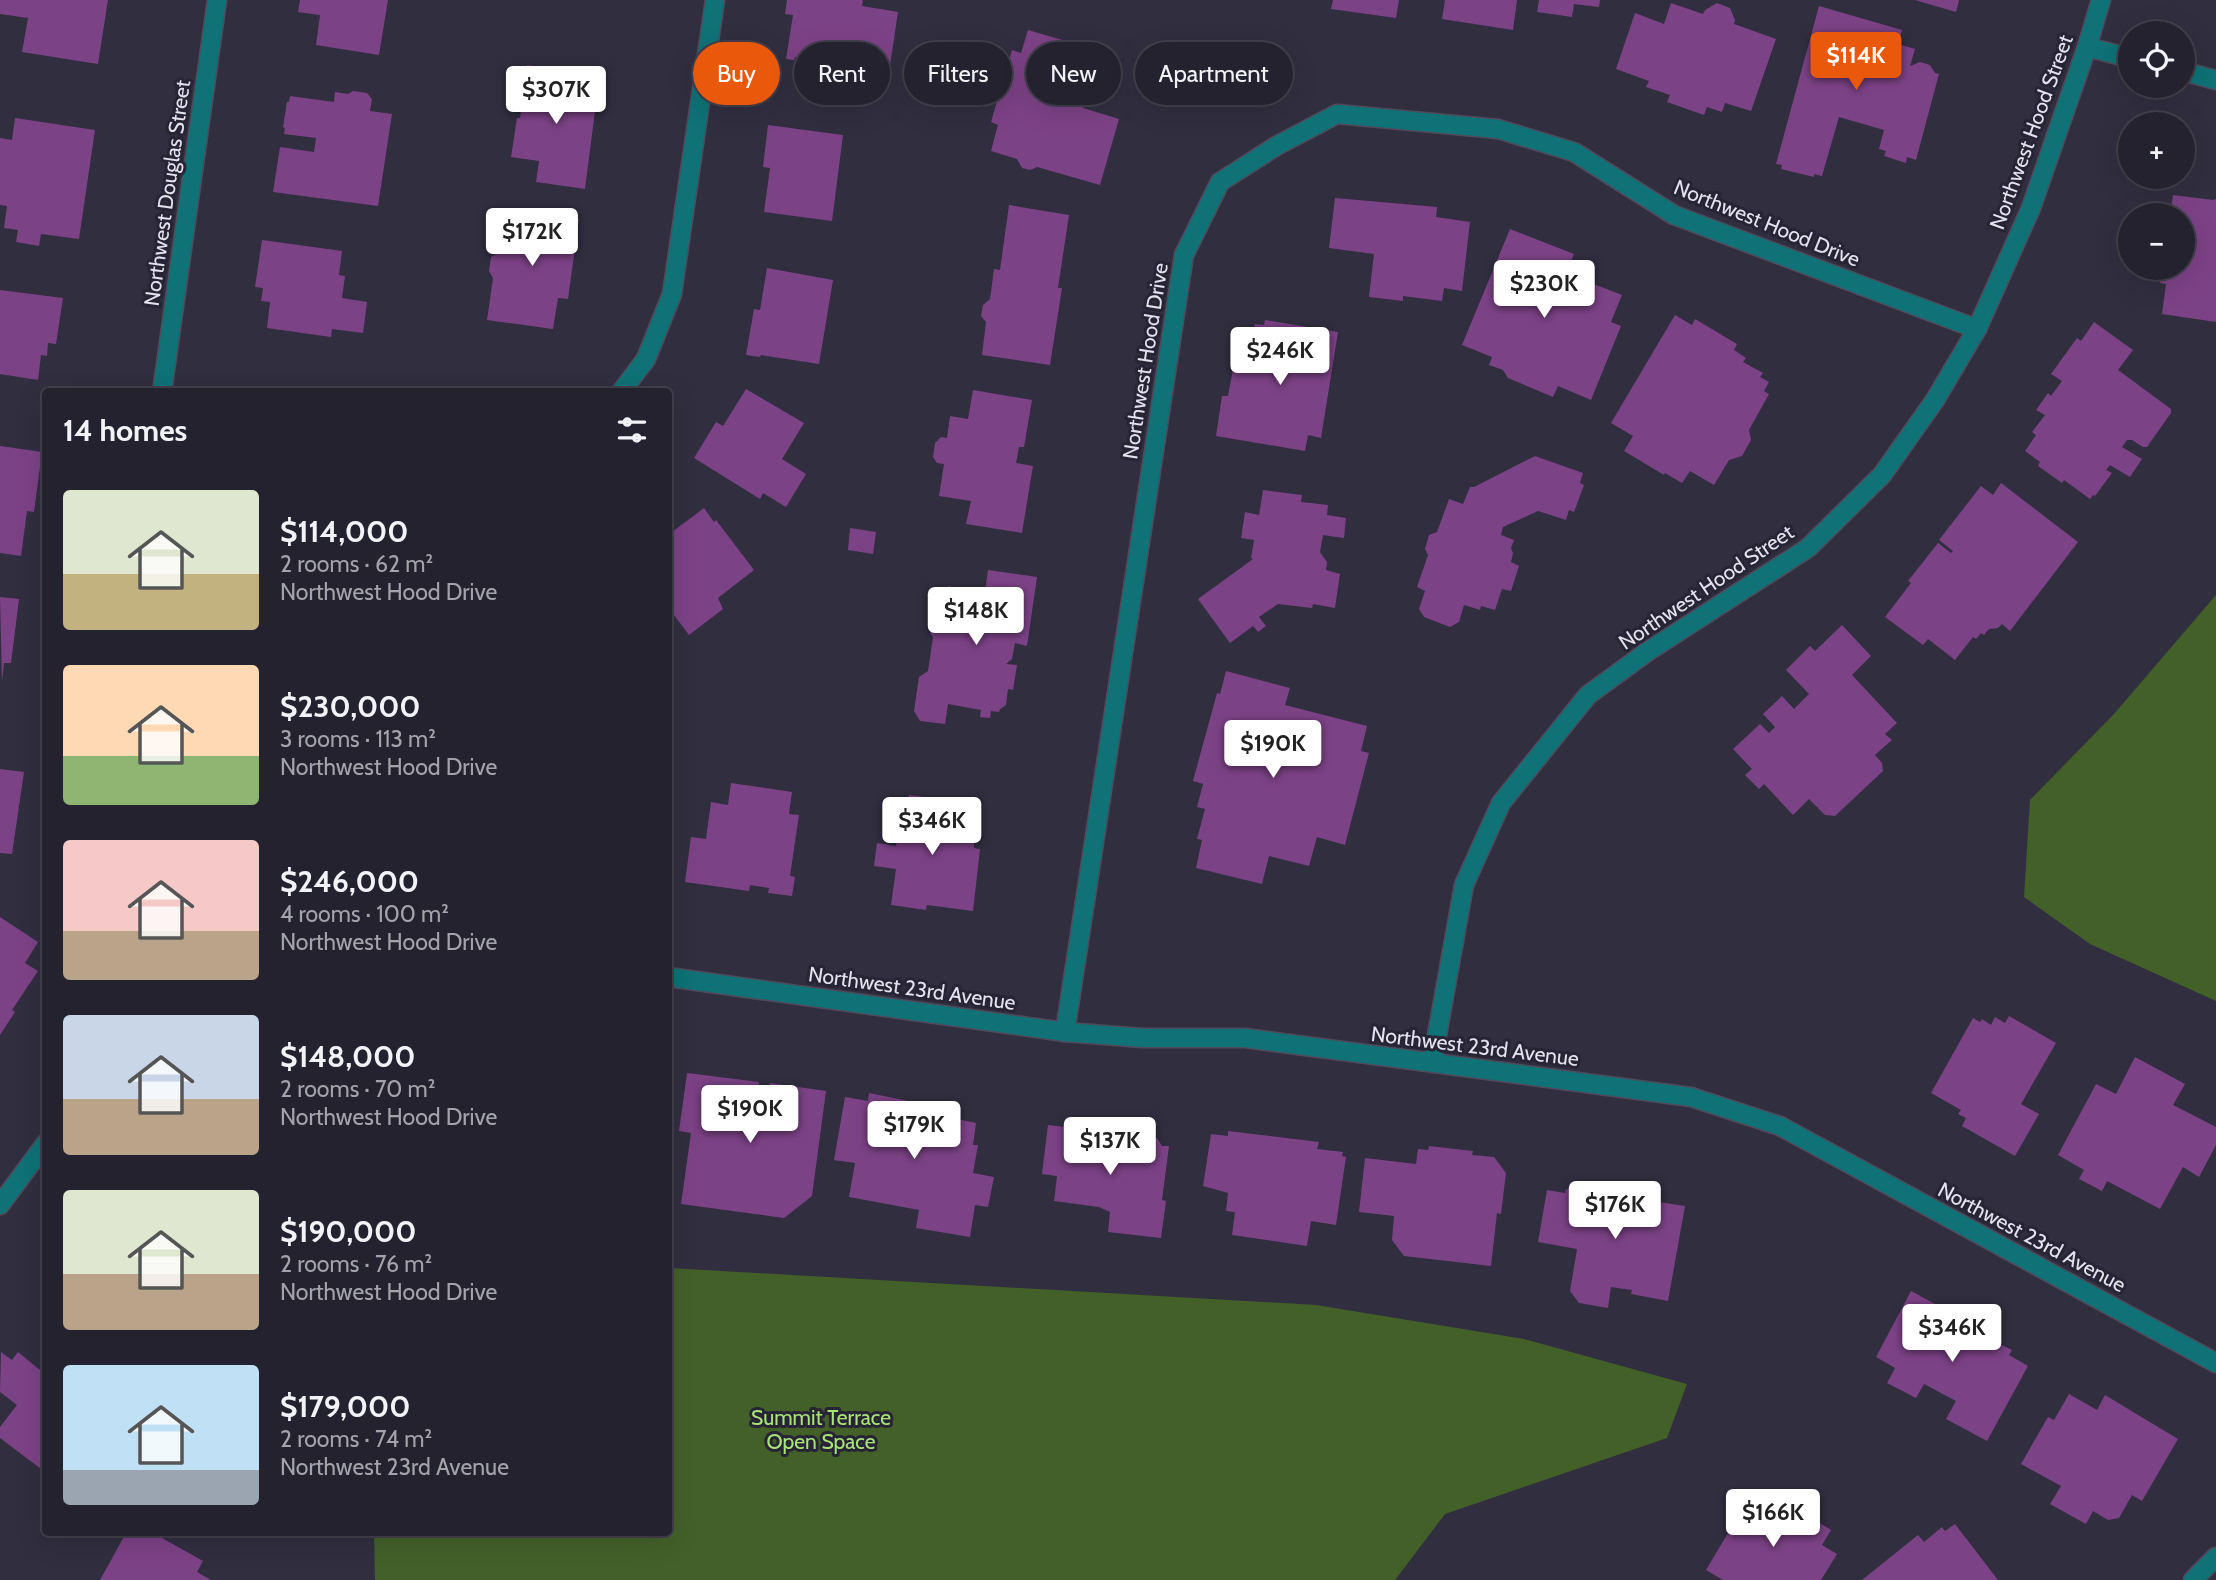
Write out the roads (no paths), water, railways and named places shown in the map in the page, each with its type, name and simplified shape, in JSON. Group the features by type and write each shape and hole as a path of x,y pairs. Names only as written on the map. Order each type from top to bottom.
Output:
{"street":[{"name":"Northwest Douglas Street","path":"163,388 217,0"},
{"path":"624,388 646,359 672,294 715,0"},
{"name":"Northwest Hood Street","path":"1432,1063 1464,885 1501,803 1588,695 1647,652 1808,548 1882,475 1935,400 1977,330 2031,208 2088,47 2101,0"},
{"path":"2088,47 2118,55"},
{"path":"2195,74 2216,80"},
{"name":"Northwest Hood Drive","path":"1065,1032 1184,255 1220,182 1278,145 1337,114 1498,129 1574,152 1674,215 1977,330"},
{"name":"Northwest 23rd Avenue","path":"672,978 1065,1032 1143,1038 1245,1038 1691,1097 1780,1126 2216,1363"},
{"path":"0,1205 42,1148"},
{"path":"2193,1580 2216,1557"}],"park label":[{"name":"Summit Terrace Open Space","path":"821,1429"}]}
